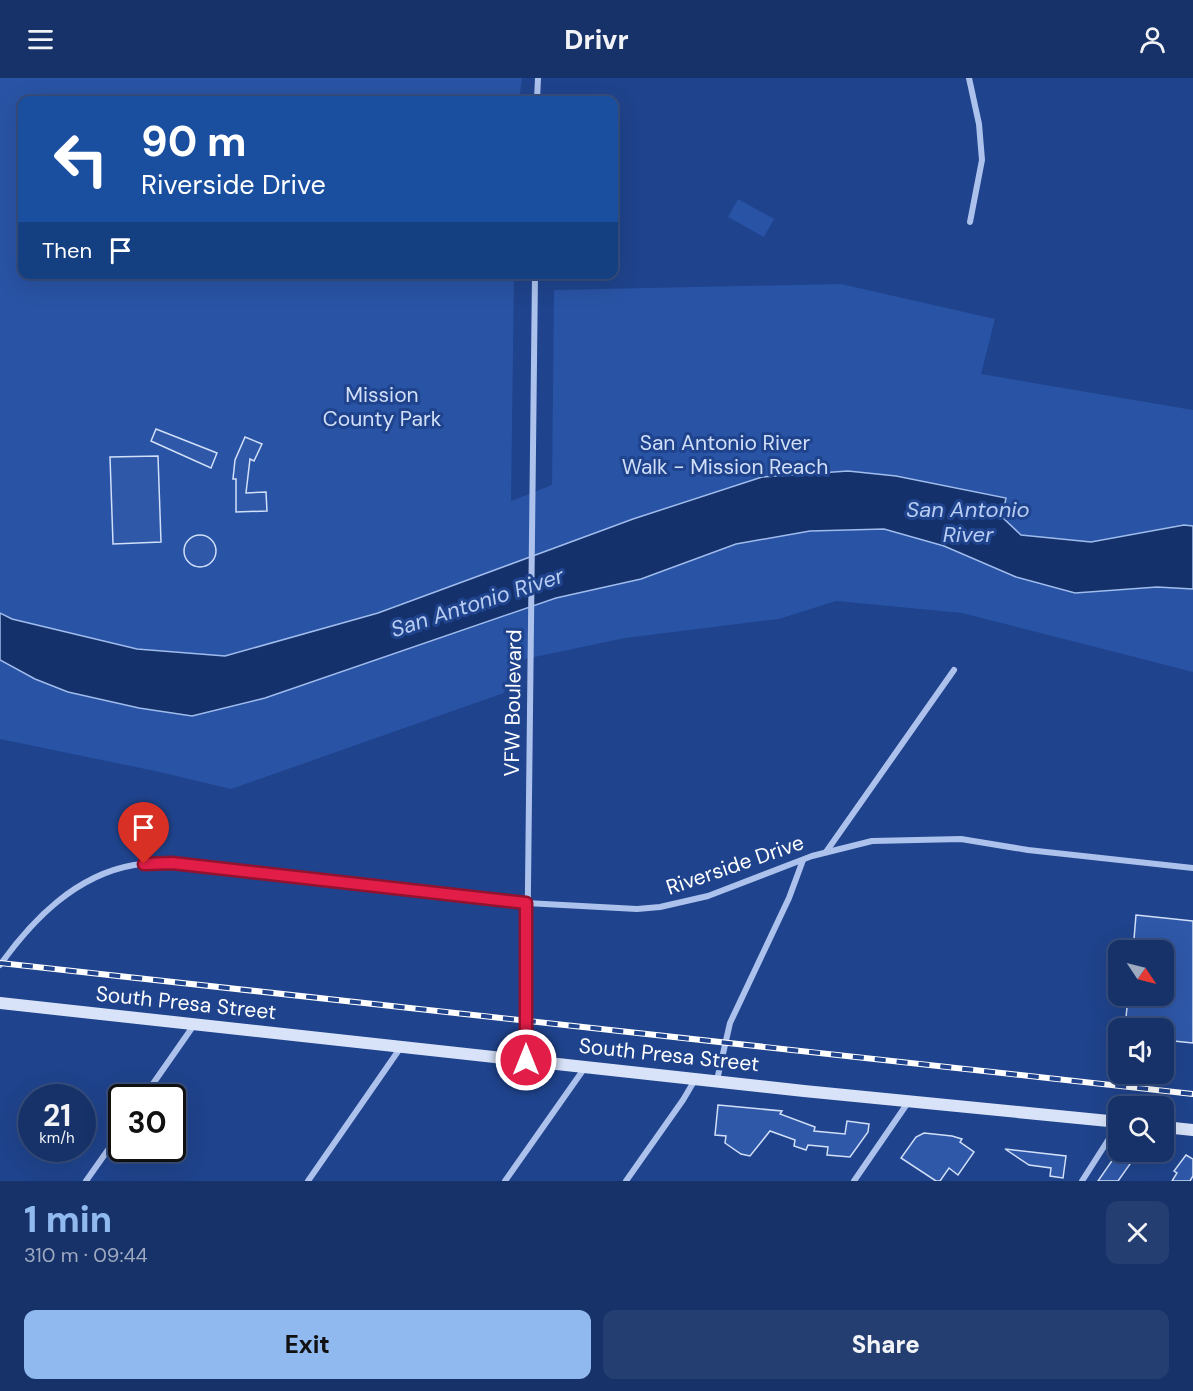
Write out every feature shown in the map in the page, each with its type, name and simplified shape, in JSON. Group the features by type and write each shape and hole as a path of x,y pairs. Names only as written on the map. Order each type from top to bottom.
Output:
{"main road":[{"name":"South Presa Street","path":"0,1003 1108,1122"},
{"path":"1174,1128 1193,1130"}],"street":[{"path":"537,96 538,78"},
{"path":"969,78 979,124 982,160 970,222"},
{"name":"VFW Boulevard","path":"526,1060 535,279"},
{"path":"826,852 954,670"},
{"name":"Riverside Drive","path":"0,965 34,923 73,891 102,875 144,864 172,863 526,903 585,908 637,909 660,907 708,896 826,852 873,842 961,839 1028,850 1193,868"},
{"path":"717,1080 730,1023 789,898 803,860"},
{"path":"153,1084 194,1024"},
{"path":"308,1181 401,1047"},
{"path":"505,1181 587,1065"},
{"path":"626,1181 696,1078"},
{"path":"854,1181 909,1100"},
{"path":"1082,1181 1108,1140"},
{"path":"86,1181 108,1150"}],"green space":[{"name":"San Antonio River Walk - Mission Reach","path":"0,78 522,78 520,96 18,96 18,279 514,279 511,501 552,485 554,290 841,284 995,319 981,374 1193,410 1193,672 962,613 836,601 779,619 625,638 511,662 504,693 231,789 0,739"},
{"path":"738,199 774,219 764,237 728,217"}],"water":[{"name":"San Antonio River","path":"848,471 896,476 1006,498 1002,517 1021,535 1091,542 1184,525 1193,526 1193,589 1157,587 1075,593 1016,577 944,546 884,529 810,531 736,544 641,579 556,598 265,698 192,716 139,708 68,692 35,679 0,660 0,613 12,619 137,649 225,656 378,613 633,519 762,477"}],"building":[{"path":"156,429 217,453 211,468 151,441"},
{"path":"245,437 262,444 254,461 250,459 246,493 266,492 267,511 236,512 236,479 233,479 235,460"},
{"path":"158,456 161,542 113,544 110,457"},
{"path":"200,535 212,539 216,551 212,563 200,567 188,563 184,551 188,539"},
{"path":"1136,915 1193,921 1193,1043 1174,1041 1174,1018 1126,1018 1127,1006 1174,1006 1174,940 1134,940"},
{"path":"718,1105 782,1111 780,1114 815,1127 814,1131 845,1134 847,1121 869,1124 868,1132 850,1157 827,1155 828,1147 808,1145 806,1150 794,1146 795,1140 770,1131 750,1156 741,1154 725,1143 726,1136 715,1135"},
{"path":"924,1133 962,1139 960,1142 974,1152 958,1175 949,1168 940,1181 936,1181 901,1158 916,1137"},
{"path":"1005,1149 1066,1156 1063,1178 1050,1176 1051,1168 1029,1165"},
{"path":"1186,1155 1193,1159 1193,1176 1190,1181 1172,1181 1177,1173 1174,1171"},
{"path":"1111,1162 1131,1162 1118,1181 1098,1181"}],"railway":[{"path":"0,963 1193,1094"}],"route":[{"path":"144,864 172,863 526,903 526,1060"}],"park label":[{"name":"Mission County Park","path":"382,407"}]}
